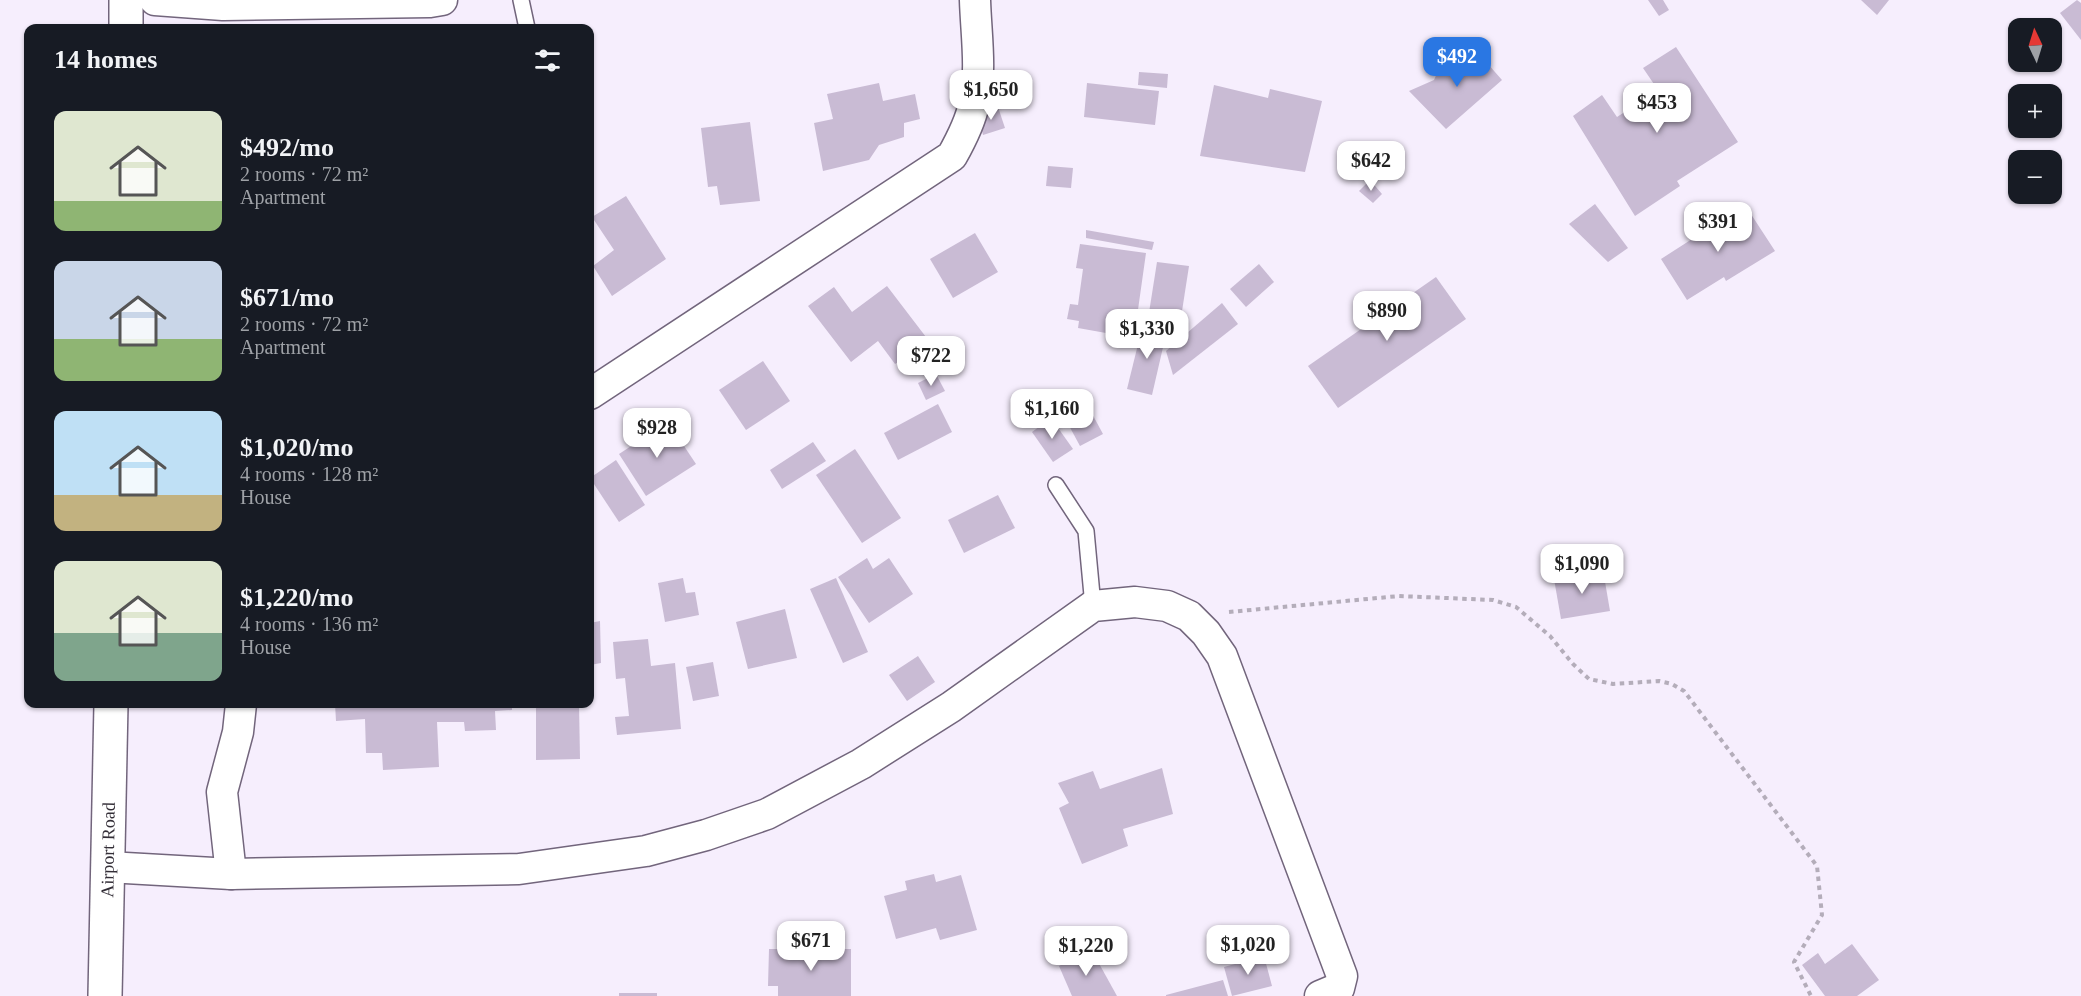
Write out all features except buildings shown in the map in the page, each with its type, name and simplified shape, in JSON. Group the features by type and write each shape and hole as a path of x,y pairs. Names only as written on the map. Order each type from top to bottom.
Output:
{"main road":[{"path":"126,0 126,24"},
{"name":"Airport Road","path":"105,996 111,708"}],"street":[{"path":"155,0 223,5 434,1"},
{"path":"594,391 952,156 963,136 975,104 978,79 975,0"},
{"path":"108,867 231,874 519,869 646,851 706,835 767,814 861,764 951,707 1093,606 1135,602 1167,606 1189,616 1206,633 1222,656 1342,976 1339,988 1320,996"},
{"path":"231,874 222,792 238,732 241,708"}],"lane":[{"path":"521,0 526,24"},
{"path":"1056,485 1086,531 1093,606"}],"path":[{"path":"1189,616 1399,596 1493,600 1516,607 1550,636 1589,679 1613,684 1659,681 1672,684 1684,691 1816,866 1822,915 1794,962 1811,996"}]}
